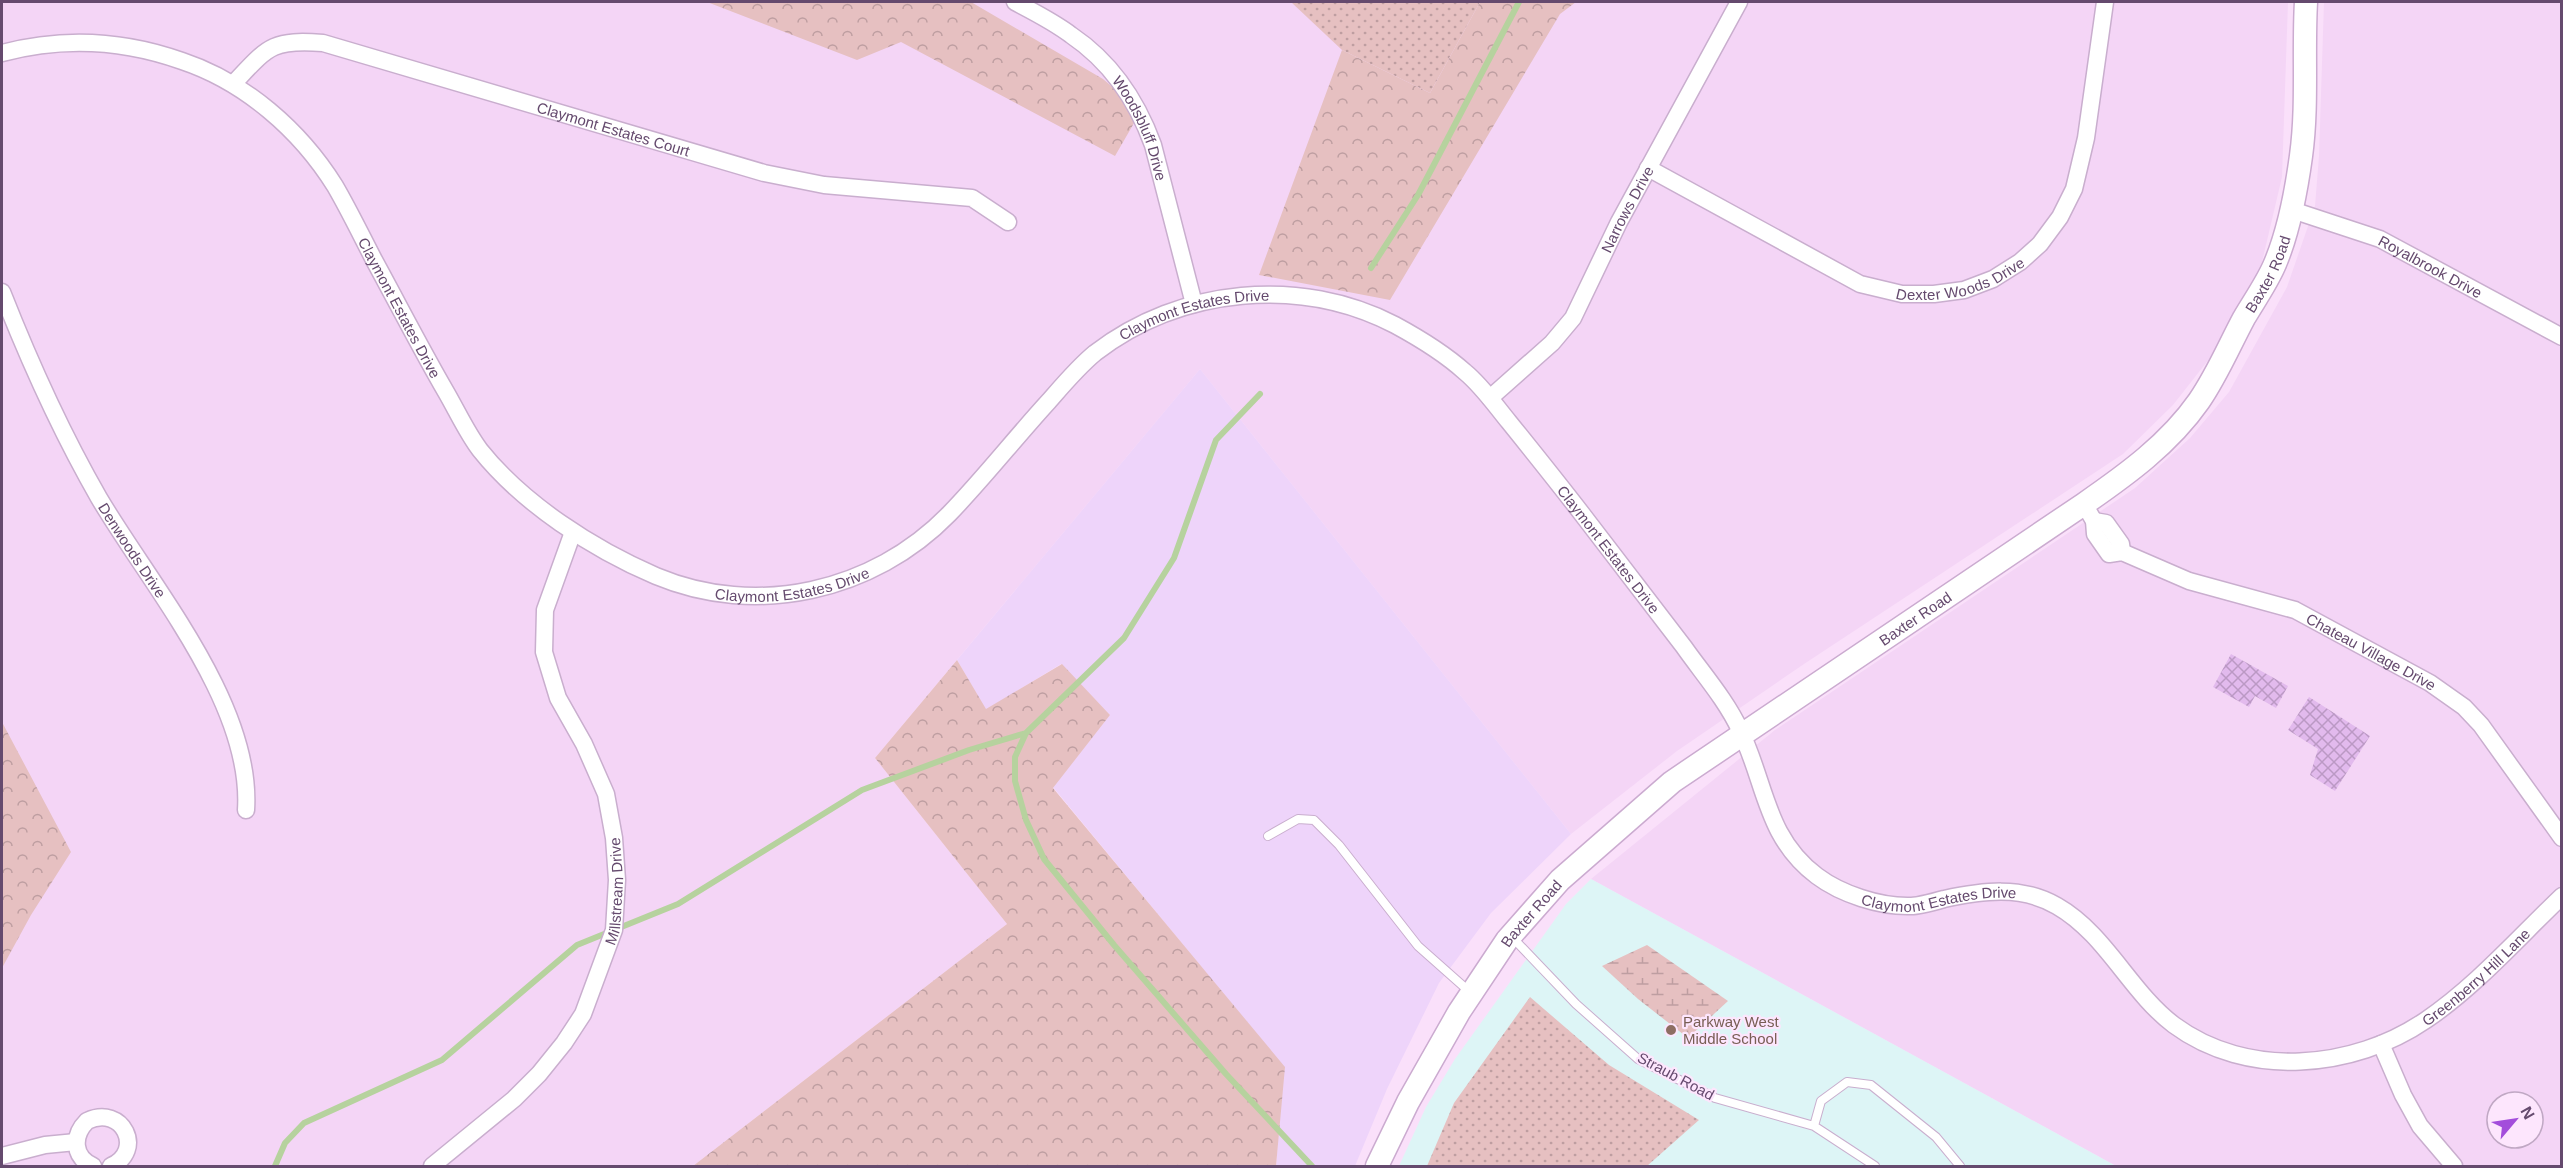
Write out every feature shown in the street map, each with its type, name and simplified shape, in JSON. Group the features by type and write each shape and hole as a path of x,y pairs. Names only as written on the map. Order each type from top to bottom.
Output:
{"main road":[{"name":"Baxter Road","path":"1377,1167 1408,1102 1472,993 1510,935 1560,880 1672,782 1742,733 2089,513 2165,440 2198,403 2221,366 2243,320 2274,266 2292,210 2301,155 2306,94 2304,35 2307,2"}],"street":[{"name":"Woodsbluff Drive","path":"1015,2 1072,35 1102,62 1126,89 1144,122 1153,145 1194,304"},
{"name":"Narrows Drive","path":"1490,398 1552,343 1573,318 1619,222 1739,2"},
{"name":"Dexter Woods Drive","path":"1648,168 1860,284 1902,294 1934,294 1964,290 1993,279 2020,262 2040,244 2060,217 2074,189 2086,138 2105,2"},
{"name":"Claymont Estates Court","path":"233,84 256,60 275,45 293,41 323,43 764,173 824,185 972,198 1008,222"},
{"name":"Claymont Estates Drive","path":"2,54 55,43 113,43 164,54 199,66 233,84 288,127 309,149 335,186 431,366 479,448 510,481 573,532 630,564 693,589 733,595 774,597 818,591 856,577 884,563 921,540 949,514 1093,355 1149,321 1194,304 1223,298 1280,294 1324,299 1365,311 1404,330 1437,351 1464,370 1490,398 1659,614 1713,687 1742,733 1767,809 1779,833 1794,857 1824,882 1869,901 1914,906 1966,894 1999,890 2032,896 2061,908 2100,943 2136,990 2157,1010 2172,1023 2209,1047 2247,1058 2277,1062 2308,1062 2351,1054 2381,1044"},
{"name":"Royalbrook Drive","path":"2292,210 2380,239 2562,337"},
{"name":"Denwoods Drive","path":"2,292 47,400 100,498 182,627 214,684 238,744 248,786 246,810"},
{"name":"Chateau Village Drive","path":"2089,513 2106,524 2121,544 2122,552 2189,581 2295,609 2430,683 2464,707 2481,725 2562,837"},
{"name":"Millstream Drive","path":"432,1167 513,1099 539,1074 564,1043 583,1014 614,930 617,880 614,838 606,794 584,744 558,698 544,652 545,610 573,532"},
{"name":"Greenberry Hill Lane","path":"2381,1044 2410,1031 2433,1016 2479,978 2562,896"},
{"path":"2381,1044 2403,1095 2420,1126 2454,1167"},
{"path":"93,1167 78,1153 76,1142 81,1127 95,1117 113,1119 120,1124 128,1138 128,1146 120,1161 111,1167"},
{"path":"2,1156 45,1145 76,1142"}],"lane":[{"path":"1268,836 1298,819 1314,820 1339,845 1418,946 1472,993"},
{"name":"Straub Road","path":"1510,935 1576,1004 1638,1059 1715,1098 1814,1126 1875,1167"},
{"path":"1814,1126 1821,1101 1847,1082 1871,1085 1936,1137 1960,1167"}],"shaded area":[{"path":"2,2 2288,2 2282,177 2262,262 2228,335 2173,405 2123,454 1804,664 1677,751 1571,834 1200,369 875,758 1007,924 693,1166 2,1166"},
{"path":"2324,2 2561,2 2561,1166 2116,1166 1591,879 1775,730 2135,488 2190,438 2229,392 2287,287 2315,206"},
{"path":"1200,369 1571,834 1491,913 1439,983 1387,1089 1355,1166 1276,1166 1284,1067 1053,787 1110,715 1061,664 986,710 957,660"},
{"name":"Parkway West Middle School","path":"1591,879 2116,1166 1399,1166 1426,1107 1455,1059 1566,904"}],"green space":[{"path":"707,2 971,2 1103,79 1141,111 1115,156 901,42 857,60"},
{"path":"1291,2 1480,2 1430,93 1342,50"},
{"path":"1480,2 1576,2 1560,14 1390,300 1259,275 1342,50 1430,93"},
{"path":"957,660 986,709 1062,664 1110,715 1053,788 1285,1067 1276,1166 693,1166 1007,924 875,758"},
{"path":"2,722 71,852 31,915 2,968"},
{"path":"1647,945 1728,1001 1688,1038 1638,999 1602,966"},
{"path":"1530,997 1609,1065 1699,1120 1647,1166 1427,1166 1454,1103"}],"building":[{"path":"2231,654 2288,686 2276,708 2255,696 2249,707 2213,687"},
{"path":"2309,697 2370,736 2335,791 2310,775 2318,749 2288,730"}],"waterway":[{"path":"1371,268 1418,195 1519,2"},
{"path":"1260,394 1216,440 1174,558 1124,638 1026,733 1015,757 1015,781 1026,820 1044,859 1114,945 1226,1074 1312,1166"},
{"path":"275,1166 285,1143 304,1123 442,1060 577,945 678,904 862,790 969,750 1026,733"}],"place":[{"name":"Parkway West Middle School","path":"1671,1030"}]}
